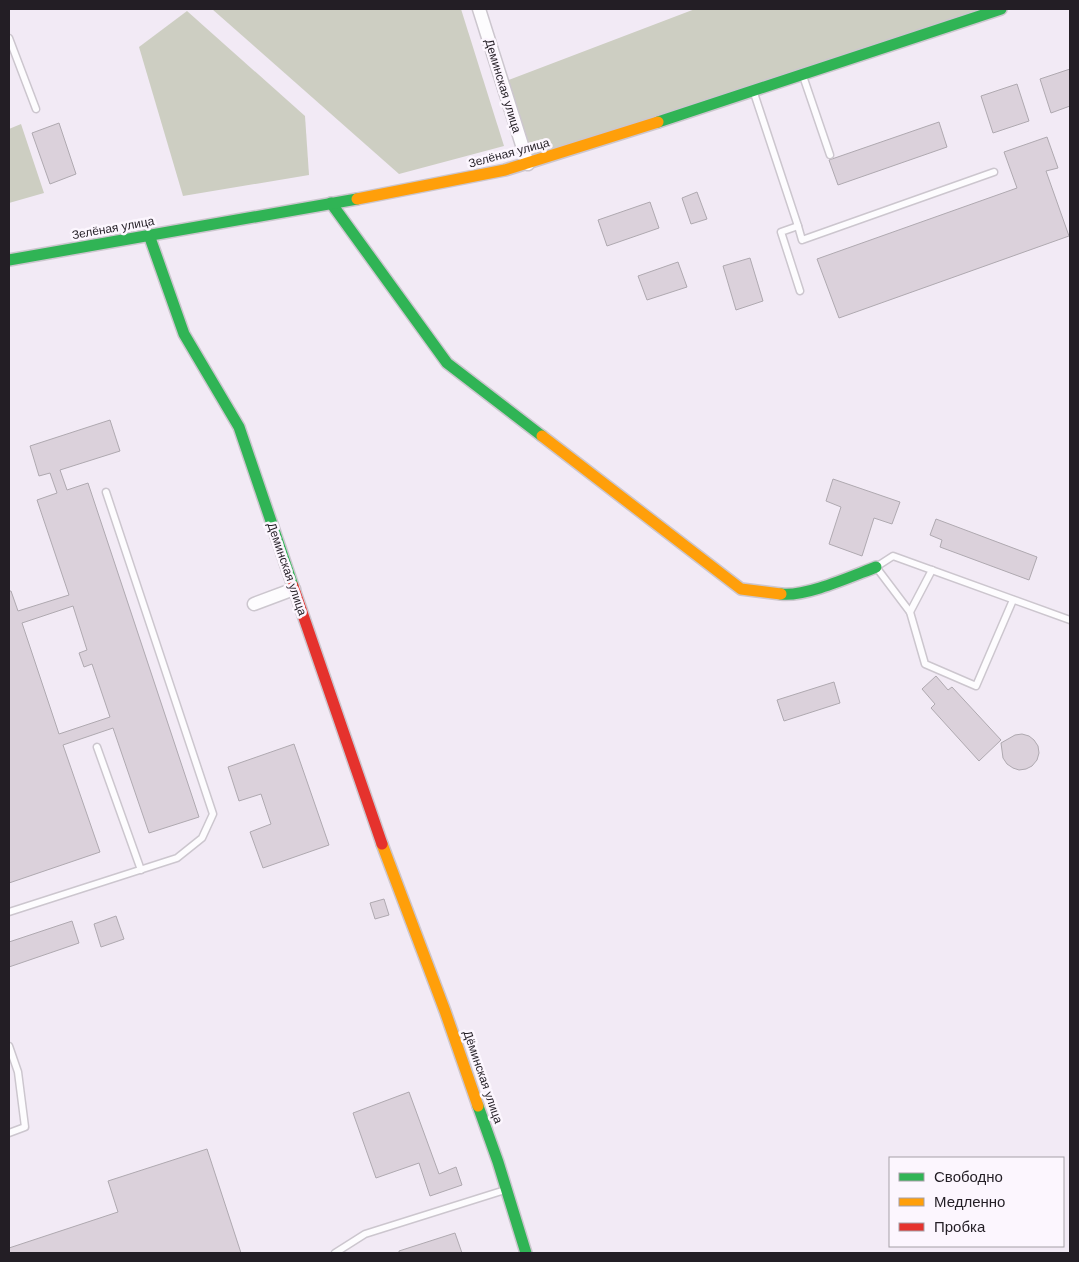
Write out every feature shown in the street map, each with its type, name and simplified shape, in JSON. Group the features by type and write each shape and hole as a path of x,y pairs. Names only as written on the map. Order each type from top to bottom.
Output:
{"street":[{"name":"Деминская улица","path":"479,9 528,164"},
{"name":"Зелёная улица","path":"9,260 463,179 528,164 754,92 1001,9"},
{"path":"331,203 447,363 742,589 791,595 841,581 876,567"},
{"name":"Деминская улица","path":"149,235 184,334 239,427 373,821 408,912"},
{"path":"254,604 267,596 294,590"},
{"name":"Дёминская улица","path":"408,912 445,1011 526,1253"}],"lane":[{"path":"9,38 36,109"},
{"path":"802,75 830,155"},
{"path":"754,92 802,240 994,172"},
{"path":"798,226 781,232 800,291"},
{"path":"9,912 177,858 202,838 213,814 106,492"},
{"path":"1013,600 976,686 925,664 910,612 876,567 893,556 1070,620"},
{"path":"910,612 932,570"},
{"path":"97,747 141,870"},
{"path":"9,1046 18,1072 25,1127 9,1133"},
{"path":"336,1253 365,1234 506,1190"}],"shaded area":[{"path":"212,9 461,9 504,146 399,174"},
{"path":"695,9 1001,9 528,164 501,83"},
{"path":"187,11 305,116 309,175 183,196 139,47"},
{"path":"21,124 44,193 9,203 9,129"}],"building":[{"path":"1070,69 1070,106 1051,113 1040,79"},
{"path":"1017,84 1029,121 993,133 981,96"},
{"path":"939,122 947,147 838,185 829,160"},
{"path":"59,123 76,174 50,184 32,133"},
{"path":"1047,137 1058,168 1046,171 1069,236 839,318 817,259 1017,188 1004,152"},
{"path":"697,192 707,219 691,224 682,198"},
{"path":"650,202 659,228 607,246 598,220"},
{"path":"750,258 763,301 736,310 723,266"},
{"path":"678,262 687,287 647,300 638,276"},
{"path":"110,420 120,451 60,470 67,490 88,483 199,817 149,833 113,728 63,745 100,852 9,883 9,591 11,591 18,611 69,595 37,500 57,493 50,473 39,476 30,446","holes":["73,606 87,650 79,653 84,667 92,664 110,717 59,734 22,623"]},
{"path":"833,479 900,502 892,524 874,518 862,556 829,544 841,507 826,501"},
{"path":"936,519 1037,557 1029,580 940,547 942,540 930,535"},
{"path":"936,676 948,690 952,687 1001,740 979,761 931,708 935,704 922,689"},
{"path":"834,682 840,703 784,721 777,700"},
{"path":"1022,734 1034,740 1038,746 1039,753 1037,760 1032,766 1019,770 1007,764 1003,758 1001,743 1015,735"},
{"path":"294,744 329,845 263,868 250,832 271,824 261,794 239,801 228,767"},
{"path":"384,899 389,915 375,919 370,903"},
{"path":"116,916 124,939 101,947 94,924"},
{"path":"72,921 79,943 9,967 9,942"},
{"path":"409,1092 439,1174 456,1167 462,1185 430,1196 419,1163 376,1178 353,1113"},
{"path":"207,1149 241,1253 9,1253 9,1248 118,1212 108,1181"},
{"path":"455,1233 462,1253 399,1253 399,1251"}],"traffic: fast":[{"path":"658,122 1001,9"},
{"path":"9,260 357,199"},
{"path":"331,203 447,363 542,436"},
{"path":"149,235 184,334 239,427 293,586"},
{"path":"781,594 816,589 876,567"},
{"path":"478,1106 498,1162 526,1253"}],"traffic: slow":[{"path":"357,199 505,170 658,122"},
{"path":"542,436 741,589 781,594"},
{"path":"382,844 445,1011 478,1106"}],"traffic: jam":[{"path":"293,586 382,844"}]}
